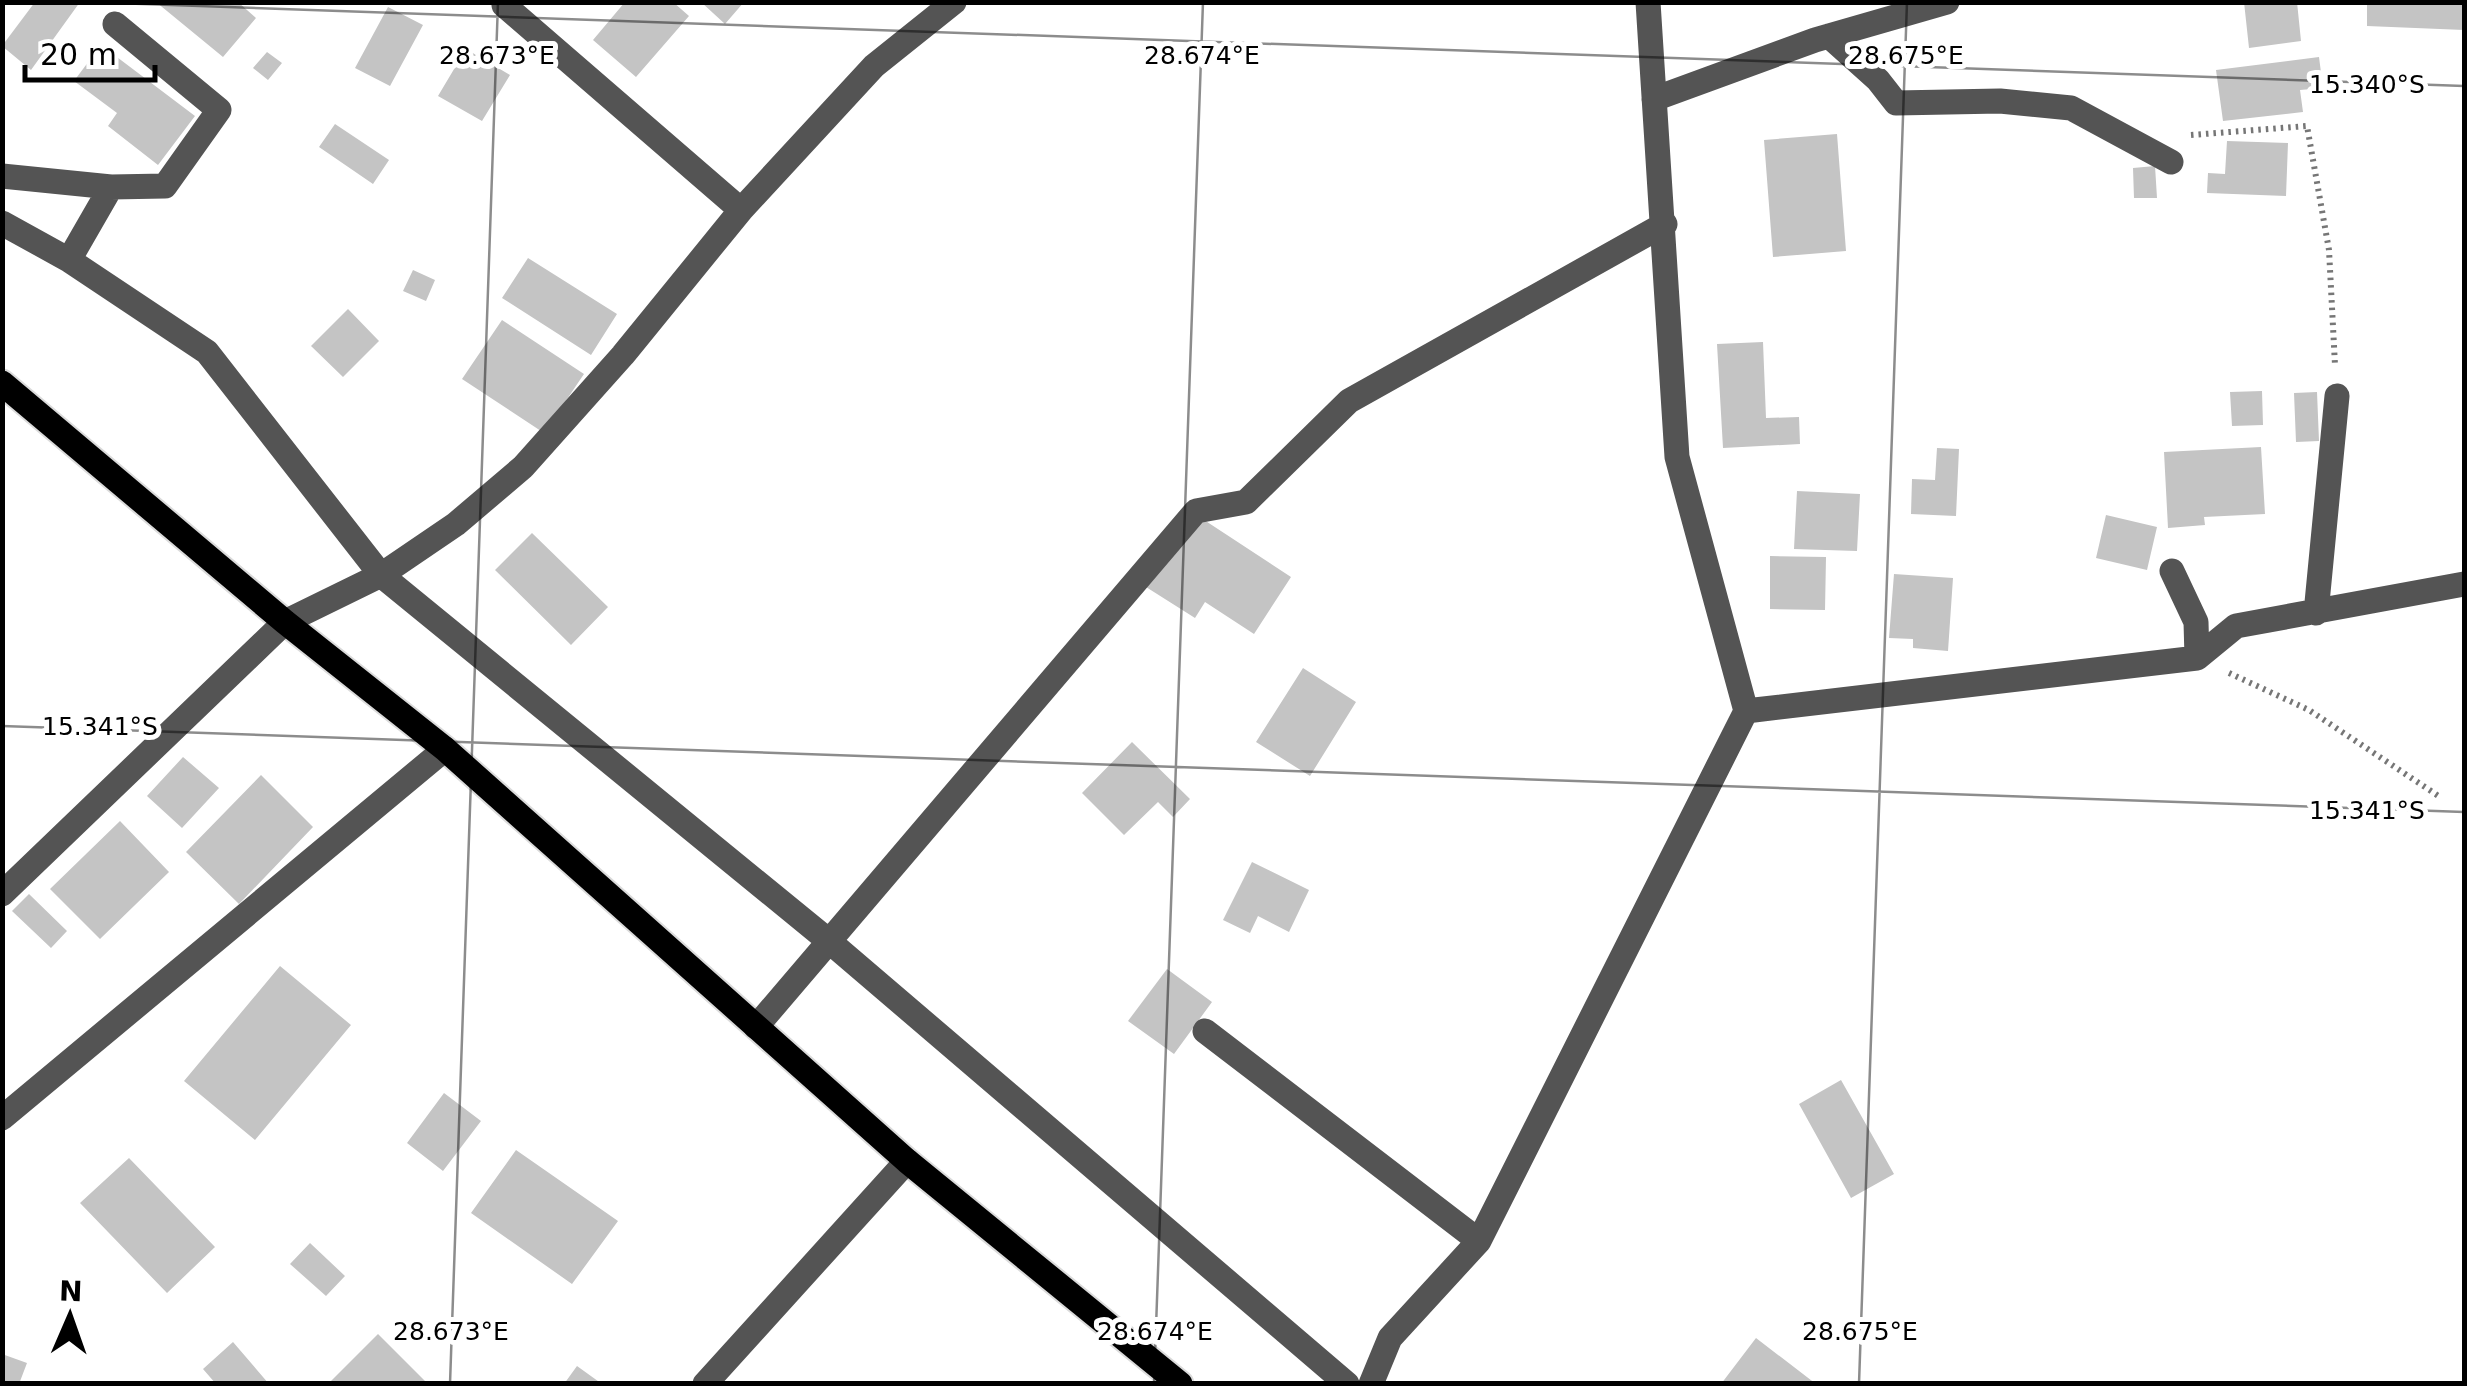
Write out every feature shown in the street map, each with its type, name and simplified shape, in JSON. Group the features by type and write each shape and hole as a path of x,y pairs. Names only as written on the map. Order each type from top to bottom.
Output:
{"main road":[{"path":"2,383 285,622 445,749 907,1161 1180,1384"}],"street":[{"path":"2,894 285,622 382,575 456,524 523,467 623,355 741,210 874,66 954,2"},
{"path":"1372,1384 1390,1338 1479,1241 1746,711 1677,457 1648,2"},
{"path":"1654,99 1829,36 1947,2"},
{"path":"504,6 741,210"},
{"path":"2,176 111,187 165,186 220,110 115,24"},
{"path":"1829,36 1878,80 1896,104 2000,101 2070,108 2171,162"},
{"path":"69,260 111,187"},
{"path":"2,223 69,260 208,352 382,575 830,942 1347,1384"},
{"path":"756,1026 1196,511 1246,502 1349,401 1665,224"},
{"path":"2316,613 2338,396"},
{"path":"2172,570 2196,622 2196,658"},
{"path":"1746,711 2196,658 2236,626 2464,584"},
{"path":"2,1118 445,749"},
{"path":"1206,1031 1479,1241"},
{"path":"705,1384 907,1161"}],"path":[{"path":"2171,162 2185,135 2308,126 2329,250 2338,396"},
{"path":"2196,658 2309,710 2440,797"}],"building":[{"path":"35,2 80,2 31,70 2,46"},
{"path":"156,2 238,2 256,18 223,57"},
{"path":"625,2 673,2 689,16 636,77 593,40"},
{"path":"701,2 744,2 725,24"},
{"path":"2244,2 2297,2 2301,41 2249,48"},
{"path":"2367,2 2464,2 2464,30 2367,26"},
{"path":"388,7 423,25 390,86 355,68"},
{"path":"101,45 195,116 158,165 108,126 117,113 74,81"},
{"path":"466,49 510,75 482,121 438,96"},
{"path":"267,52 282,63 268,80 253,68"},
{"path":"2319,57 2323,88 2300,90 2303,112 2223,121 2216,70"},
{"path":"335,124 389,160 373,184 319,147"},
{"path":"1837,134 1846,251 1773,257 1764,140"},
{"path":"2227,141 2288,143 2286,196 2207,193 2208,173 2225,174"},
{"path":"2155,166 2157,198 2134,198 2133,168"},
{"path":"528,258 617,314 591,355 502,298"},
{"path":"413,270 435,280 426,301 403,291"},
{"path":"348,309 379,341 343,377 311,346"},
{"path":"502,320 584,374 544,433 462,379"},
{"path":"1763,342 1766,418 1799,417 1800,444 1723,448 1717,344"},
{"path":"2262,391 2263,425 2232,426 2230,392"},
{"path":"2317,392 2319,441 2296,442 2294,393"},
{"path":"2261,447 2265,514 2204,517 2205,525 2168,528 2164,452"},
{"path":"1937,448 1959,449 1956,516 1911,514 1912,479 1935,480"},
{"path":"1797,491 1860,494 1857,551 1794,549"},
{"path":"1195,514 1291,577 1254,634 1205,602 1195,618 1146,587"},
{"path":"2106,515 2157,527 2147,570 2096,558"},
{"path":"532,533 608,607 571,645 495,570"},
{"path":"1770,556 1826,557 1825,610 1770,609"},
{"path":"1894,574 1953,578 1948,651 1913,648 1913,639 1889,638"},
{"path":"1303,668 1356,702 1310,776 1256,742"},
{"path":"1132,742 1190,799 1173,817 1158,802 1124,835 1082,793"},
{"path":"183,757 219,788 182,828 147,796"},
{"path":"261,775 313,827 239,904 186,852"},
{"path":"120,821 169,872 100,939 50,889"},
{"path":"1252,862 1309,890 1289,932 1258,916 1250,933 1223,920"},
{"path":"29,894 67,931 51,948 12,911"},
{"path":"280,966 351,1025 255,1140 184,1081"},
{"path":"1167,969 1212,1002 1174,1054 1128,1021"},
{"path":"1841,1080 1894,1174 1851,1198 1799,1104"},
{"path":"444,1093 481,1121 443,1171 407,1143"},
{"path":"516,1150 618,1221 572,1284 471,1213"},
{"path":"129,1158 215,1247 167,1293 80,1203"},
{"path":"310,1243 345,1276 326,1296 290,1264"},
{"path":"378,1334 428,1384 328,1384"},
{"path":"1756,1338 1816,1384 1721,1384"},
{"path":"233,1342 269,1384 216,1384 203,1369"},
{"path":"2,1354 27,1363 19,1384 2,1384"},
{"path":"577,1366 602,1384 564,1384"}]}
